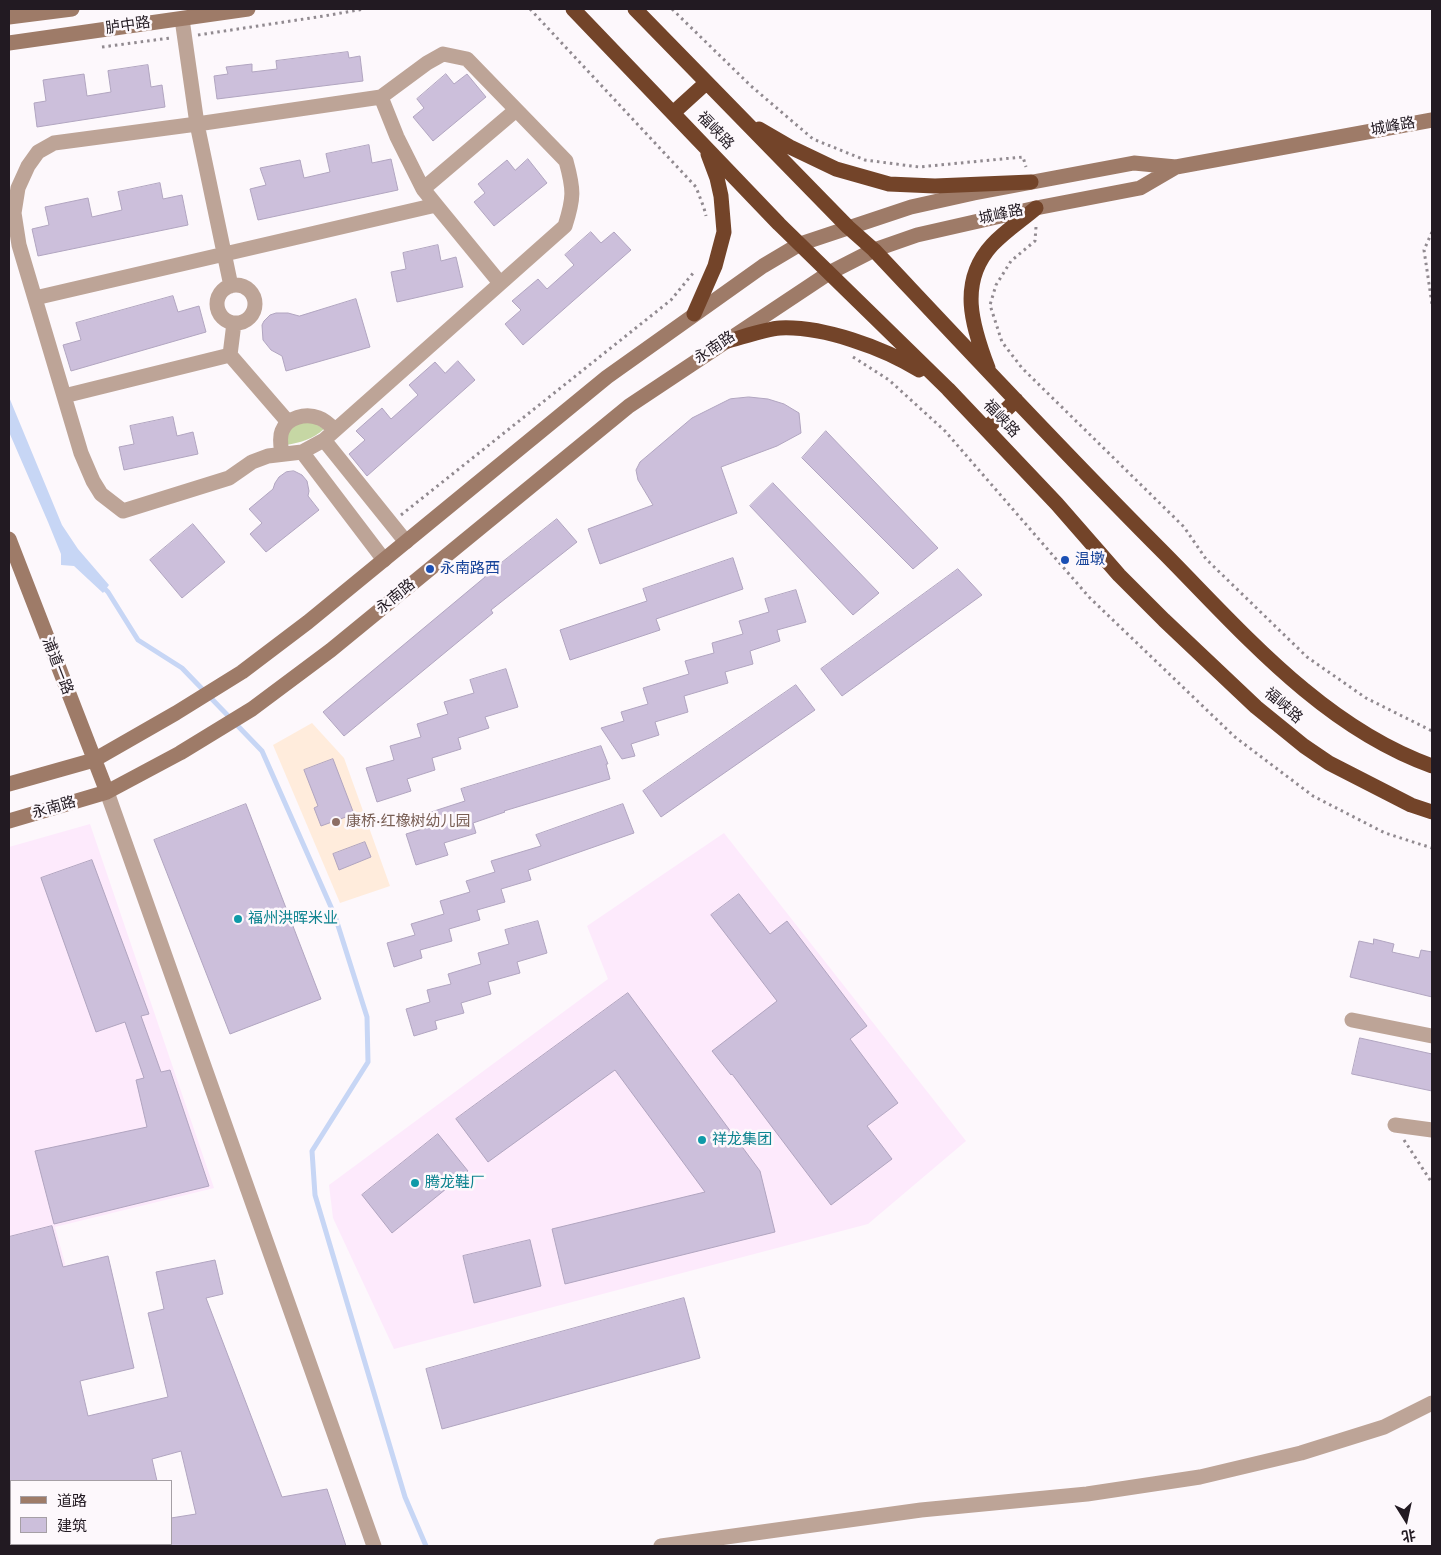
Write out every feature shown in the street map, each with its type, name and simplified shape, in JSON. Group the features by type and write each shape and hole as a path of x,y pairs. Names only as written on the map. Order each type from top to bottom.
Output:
{"highway":[{"name":"福峡路","path":"573,9 753,198 948,388 1057,504 1119,575 1164,620 1279,727 1304,746 1355,777 1411,805 1432,812"},
{"name":"福峡路","path":"635,9 848,227 874,250 1087,475 1268,657 1329,710 1404,755 1432,766"},
{"path":"673,113 706,83"},
{"path":"741,118 790,147 836,169 889,184 935,186 1031,182"},
{"path":"694,314 715,266 724,232 718,178 703,144"},
{"path":"991,374 979,344 971,312 972,285 978,266 992,245 1036,208"},
{"path":"724,342 779,328 811,330 866,344 892,355 948,388"},
{"path":"986,429 1016,400"}],"main road":[{"path":"9,17 72,9"},
{"name":"胪中路","path":"9,43 248,9"},
{"name":"城峰路","path":"9,784 94,760 222,686 308,622 607,377 763,266 800,244 911,207 974,193 1134,162 1176,167 1432,120"},
{"name":"城峰路","path":"829,273 874,250 917,235 1036,208 1140,188 1176,167"},
{"path":"974,193 980,220"},
{"name":"永南路","path":"9,821 107,792 180,753 252,710 331,650 628,406 829,273"},
{"name":"浦道一路","path":"9,539 107,792"}],"street":[{"path":"182,19 197,124 231,286"},
{"path":"444,54 467,59 566,162 572,182 572,204 565,226 329,435 302,452 268,456 252,462 229,478 123,511 101,494 93,481 81,452 19,245 14,213 18,188 28,166 38,152 54,143 380,97 427,63 444,54"},
{"path":"380,97 397,137 424,189 500,283"},
{"path":"424,189 516,110"},
{"path":"35,298 436,205"},
{"path":"237,285 248,289 255,299 251,316 246,320 234,323 223,317 219,312 218,300 220,294 231,286 237,285"},
{"path":"234,323 230,355 288,422"},
{"path":"64,396 230,355"},
{"path":"282,454 282,430 288,422 308,415 325,421 329,435 406,542"},
{"path":"302,452 384,560"},
{"path":"107,792 374,1546"},
{"path":"1352,1020 1432,1036"},
{"path":"1395,1124 1432,1130"},
{"path":"661,1546 921,1510 1087,1494 1200,1477 1301,1453 1384,1427 1432,1403"}],"path":[{"path":"530,9 696,187 706,217"},
{"path":"672,9 751,86 814,139 865,160 919,167 1023,157 1031,182"},
{"path":"1036,208 1035,241 1011,261 996,285 990,305 1002,342 1022,368 1184,527 1206,559 1306,656 1366,698 1432,731"},
{"path":"1432,232 1424,250 1432,304"},
{"path":"391,522 671,300 694,273 697,264"},
{"path":"848,354 889,380 945,431 1089,597 1235,737 1314,796 1385,833 1432,848"},
{"path":"1395,1124 1432,1183"}],"shaded area":[{"name":"康桥·红橡树幼儿园","path":"312,723 344,758 390,886 340,903 273,745"},
{"path":"90,824 214,1188 55,1227 67,1271 9,1284 9,847"},
{"path":"724,833 966,1141 868,1224 394,1349 333,1218 329,1185 608,979 587,926"}],"green space":[{"path":"311,421 324,429 306,440 285,445 285,436 292,424"}],"water":[{"path":"9,397 62,525 78,549 109,585 103,593 74,566 61,565 61,554 9,432"}],"building":[{"path":"348,52 349,58 360,56 363,81 217,99 214,76 228,74 226,67 252,64 252,72 277,69 276,61"},
{"path":"148,65 151,87 162,85 165,107 37,127 34,103 46,101 43,80 84,74 87,96 111,92 108,71"},
{"path":"446,74 454,84 467,74 486,97 433,141 413,117 424,108 417,99"},
{"path":"369,145 372,163 391,159 398,190 258,220 250,189 266,185 260,168 300,160 304,178 330,172 326,154"},
{"path":"528,159 547,183 494,226 474,202 485,193 478,184 507,160 515,170"},
{"path":"160,183 163,199 182,195 188,225 38,256 32,229 49,225 45,207 88,198 92,217 122,210 118,192"},
{"path":"591,232 601,243 614,232 631,250 523,345 505,324 521,310 512,301 538,279 547,289 574,265 565,255"},
{"path":"438,245 441,261 456,257 463,287 397,302 391,272 406,269 403,253"},
{"path":"173,296 178,312 199,306 206,332 71,371 63,345 81,340 76,323"},
{"path":"356,299 370,347 286,371 282,356 271,350 263,340 262,325 270,315 288,313 299,316"},
{"path":"458,361 475,380 367,476 349,454 365,440 356,431 382,408 391,419 418,395 409,385 435,362 445,373"},
{"path":"749,397 768,399 784,404 799,413 801,433 777,446 721,467 737,513 600,564 588,529 653,505 638,480 636,470 640,462 692,418 730,399"},
{"path":"173,417 177,436 193,432 198,454 124,470 119,447 134,444 130,426"},
{"path":"826,431 938,548 913,569 802,458"},
{"path":"294,471 302,475 307,481 308,496 319,510 266,552 250,534 262,523 249,509 273,489 279,477 286,472"},
{"path":"773,483 879,593 853,615 750,506"},
{"path":"557,519 577,542 491,610 493,613 344,736 323,712 485,576"},
{"path":"193,524 225,562 182,598 150,560"},
{"path":"733,558 743,589 656,619 660,630 570,660 560,630 647,601 643,589"},
{"path":"958,569 982,595 842,696 821,669"},
{"path":"796,590 806,622 777,630 780,641 750,651 753,664 725,672 728,683 684,696 688,712 655,722 659,735 631,744 635,756 622,759 601,728 624,721 621,712 648,704 643,688 689,674 685,661 714,653 712,643 743,634 739,621 769,612 765,599"},
{"path":"506,669 518,707 485,717 489,728 458,738 461,749 432,758 435,770 407,779 411,791 377,802 366,768 394,760 390,746 421,737 417,724 448,714 444,702 474,693 470,680"},
{"path":"796,685 815,710 661,817 643,791"},
{"path":"601,746 608,764 606,764 610,779 504,811 473,823 476,833 444,843 448,855 416,865 406,834 432,826 428,813 465,801 461,789"},
{"path":"333,759 354,814 321,826 314,808 318,806 304,770"},
{"name":"福州洪晖米业","path":"246,804 321,999 230,1034 154,840"},
{"path":"623,804 634,833 528,870 531,880 501,889 505,902 477,910 480,920 449,929 452,941 420,950 422,958 394,967 387,943 415,935 411,924 444,914 440,901 470,892 466,881 495,872 491,861 541,846 536,835"},
{"path":"365,842 371,857 339,870 333,854"},
{"path":"92,860 149,1014 141,1016 161,1072 170,1070 209,1186 54,1224 35,1151 147,1127 136,1080 144,1078 125,1022 96,1032 41,878"},
{"path":"739,894 770,934 787,921 867,1026 850,1039 898,1103 867,1126 892,1159 831,1205 732,1074 712,1051 777,1001 711,915"},
{"path":"538,921 547,953 517,962 520,973 488,982 491,994 461,1003 464,1013 435,1021 437,1029 414,1036 406,1009 430,1002 427,990 451,984 448,974 481,964 478,953 509,944 505,930"},
{"path":"1374,939 1394,944 1392,952 1419,958 1421,950 1432,952 1432,997 1350,977 1359,941 1373,944"},
{"name":"祥龙集团","path":"628,993 760,1171 775,1232 565,1284 552,1229 705,1192 615,1070 488,1162 456,1119"},
{"path":"1360,1038 1432,1054 1432,1091 1352,1074"},
{"name":"腾龙鞋厂","path":"438,1134 468,1171 392,1233 362,1195"},
{"path":"52,1226 63,1267 108,1256 134,1368 80,1381 88,1416 168,1397 148,1313 164,1309 156,1272 215,1260 223,1294 206,1298 282,1497 327,1489 346,1546 171,1546 172,1518 196,1514 181,1451 152,1459 157,1480 9,1481 9,1237"},
{"path":"530,1240 541,1286 474,1303 463,1256"},
{"path":"684,1298 700,1358 442,1429 426,1369"}],"waterway":[{"path":"102,586 108,592 138,640 182,668 262,751 335,916 367,1017 368,1062 312,1151 315,1195 405,1497 426,1546"}],"place":[{"name":"温墩","path":"1065,560"},
{"name":"永南路西","path":"430,569"},
{"name":"康桥·红橡树幼儿园","path":"336,822"},
{"name":"福州洪晖米业","path":"238,919"},
{"name":"祥龙集团","path":"702,1140"},
{"name":"腾龙鞋厂","path":"415,1183"}]}
